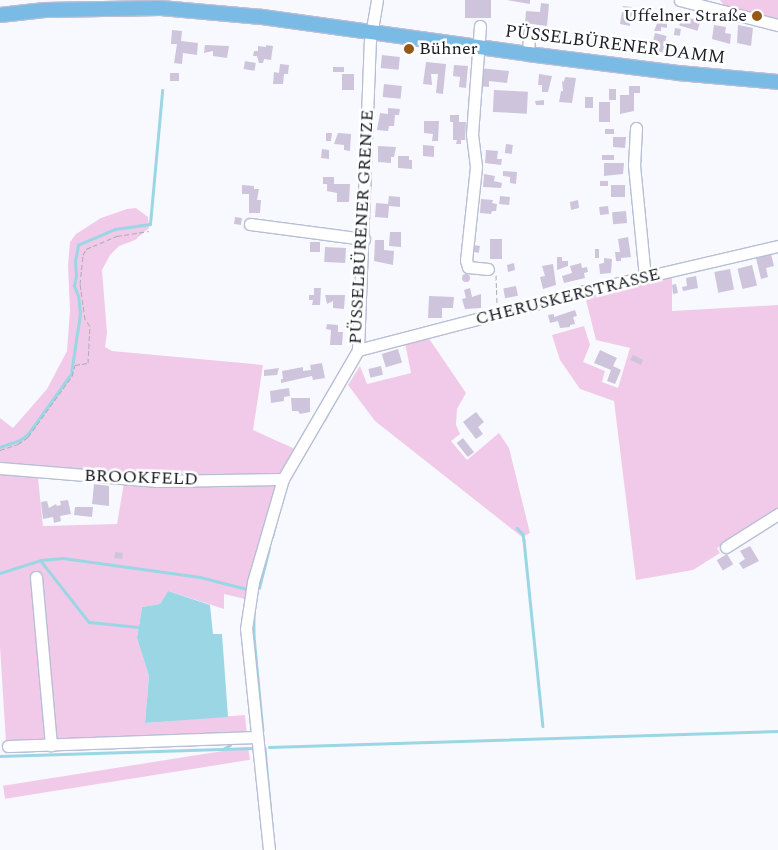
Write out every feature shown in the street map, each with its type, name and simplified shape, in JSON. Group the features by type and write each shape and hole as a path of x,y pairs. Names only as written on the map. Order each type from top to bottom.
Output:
{"main road":[{"name":"PÜSSELBÜRENER DAMM","path":"0,15 45,10 161,8 262,17 478,48 678,73 778,82"}],"street":[{"name":"PÜSSELBÜRENER GRENZE","path":"269,850 246,629 253,582 283,479 358,350 364,239 370,31 377,0"},
{"path":"680,0 714,4 778,25"},
{"path":"480,26 472,134 476,167 466,260 468,266 488,269"},
{"path":"528,54 529,33"},
{"path":"636,128 634,165 645,277"},
{"path":"250,224 364,239"},
{"name":"CHERUSKERSTRASSE","path":"358,350 645,277 778,246"},
{"name":"BROOKFELD","path":"0,468 157,481 283,479"},
{"path":"726,547 778,514"},
{"path":"36,577 51,745"},
{"path":"8,746 257,736"}],"path":[{"path":"0,450 18,444 28,437 72,376 75,365 88,363 90,326 86,319 80,284 83,255 86,249 117,236 149,231"},
{"path":"488,269 495,271 497,314"}],"shaded area":[{"path":"720,0 778,0 778,19 725,7"},
{"path":"136,208 148,217 149,228 135,240 119,246 110,255 102,270 107,333 105,347 112,351 263,365 253,430 295,449 278,476 157,478 0,462 0,418 13,428 47,389 67,351 70,310 68,265 70,242 76,234 101,218 127,209"},
{"path":"672,276 672,311 778,305 778,510 717,548 720,553 693,570 636,580 614,401 580,389 560,360 552,335 584,326 590,345 583,362 605,371 602,382 618,388 630,348 596,340 585,296"},
{"path":"428,337 466,393 457,409 456,425 460,434 451,441 467,460 499,433 509,448 530,533 522,537 375,421 348,385 360,366 367,384 411,373 405,343"},
{"path":"0,474 38,478 43,526 117,524 124,483 278,483 245,599 224,594 224,609 168,591 160,604 142,607 137,638 149,676 145,723 245,715 247,736 6,742 0,647"},
{"path":"248,747 250,760 5,799 3,786"}],"water":[{"path":"168,591 210,605 213,634 222,634 228,717 145,723 149,676 137,638 142,607 160,604"}],"building":[{"path":"465,0 491,0 491,18 465,18"},
{"path":"507,0 530,0 530,4"},
{"path":"541,3 549,4 547,26 525,23 526,11 540,12"},
{"path":"623,6 632,7 632,12 644,13 643,23 635,22 636,17 631,16 630,26 620,24"},
{"path":"682,16 700,21 698,31 679,26"},
{"path":"658,21 667,22 667,28 661,27 661,31 654,31"},
{"path":"714,25 726,27 725,33 731,34 730,44 712,39"},
{"path":"738,25 753,28 751,46 737,43"},
{"path":"675,28 681,29 680,36 674,35"},
{"path":"172,30 182,31 181,41 198,43 197,55 183,53 182,64 174,63 177,44 171,44"},
{"path":"655,33 667,36 663,52 651,49"},
{"path":"205,45 229,46 227,58 213,56 213,51 204,53"},
{"path":"266,45 273,46 271,60 264,59 263,63 259,63 257,56 253,56 254,51 258,51 258,46 266,47"},
{"path":"382,55 400,57 399,70 381,68"},
{"path":"245,61 256,63 254,71 244,69"},
{"path":"426,62 446,64 443,94 436,93 438,74 431,74 432,85 423,84"},
{"path":"280,64 289,65 288,74 284,74 283,84 273,84 274,72 279,73"},
{"path":"454,65 468,66 466,88 459,87 460,77 453,76"},
{"path":"333,67 344,67 344,72 333,72"},
{"path":"479,68 509,71 507,83 489,81 489,87 477,86"},
{"path":"170,73 179,73 179,81 170,81"},
{"path":"342,74 354,74 354,90 342,90"},
{"path":"539,74 552,76 548,92 542,92 542,85 538,85"},
{"path":"565,77 576,78 572,103 559,102 561,91 563,91 562,81 564,82"},
{"path":"384,84 402,86 401,99 383,97"},
{"path":"629,86 640,86 640,93 634,93 634,111 620,114 620,95 629,95"},
{"path":"609,89 616,89 616,100 609,100"},
{"path":"494,90 528,92 527,114 493,112"},
{"path":"585,97 593,97 593,108 585,108"},
{"path":"544,100 544,105 536,105 535,101"},
{"path":"599,102 610,102 610,122 599,122"},
{"path":"388,108 400,109 399,115 395,115 394,126 389,126 388,131 377,130 380,113 388,114"},
{"path":"450,115 459,115 459,122 466,122 465,140 461,140 461,144 456,144 457,140 453,140 453,122 450,122"},
{"path":"424,121 439,121 438,141 432,141 433,134 424,133"},
{"path":"605,129 614,129 614,134 605,134"},
{"path":"326,133 332,133 331,141 326,141"},
{"path":"338,133 351,134 350,151 344,150 344,145 334,144"},
{"path":"613,137 626,137 625,148 613,147"},
{"path":"506,144 513,145 512,154 505,153"},
{"path":"423,145 434,146 434,157 423,156"},
{"path":"378,146 396,147 394,157 391,157 391,163 378,162"},
{"path":"322,149 329,150 329,159 321,158"},
{"path":"486,150 498,151 497,159 502,159 501,165 485,163"},
{"path":"602,155 614,155 614,160 602,160"},
{"path":"398,156 409,156 409,160 412,160 412,169 398,168"},
{"path":"604,163 624,163 623,174 604,176"},
{"path":"503,171 517,172 516,184 510,183 510,177 503,176"},
{"path":"484,174 495,176 494,181 502,183 501,188 483,187"},
{"path":"323,177 334,177 334,184 350,184 349,202 337,202 337,193 327,191 327,184 323,184"},
{"path":"600,181 608,181 608,186 600,186"},
{"path":"242,185 254,186 254,189 259,189 257,200 261,200 260,213 249,213 249,194 242,194"},
{"path":"611,185 625,185 625,197 611,197"},
{"path":"389,196 400,197 400,207 389,206 388,218 375,217 376,203 388,204"},
{"path":"500,196 510,197 509,205 499,204"},
{"path":"481,199 493,200 492,203 497,204 496,211 492,211 491,214 480,213"},
{"path":"578,200 579,208 571,210 570,202"},
{"path":"608,206 609,214 600,215 599,207"},
{"path":"626,211 627,223 613,224 612,212"},
{"path":"235,217 242,218 241,225 234,224"},
{"path":"390,232 401,232 401,247 389,246"},
{"path":"628,237 631,257 621,258 621,261 616,261 615,252 620,252 618,239"},
{"path":"490,239 502,239 502,259 490,259"},
{"path":"375,240 384,240 384,250 394,251 393,265 374,261"},
{"path":"310,242 320,242 320,252 310,252"},
{"path":"474,245 480,246 479,253 473,252"},
{"path":"325,247 346,248 345,263 324,262"},
{"path":"595,249 599,249 599,258 595,258"},
{"path":"771,254 774,266 766,268 768,277 761,279 756,258"},
{"path":"557,257 562,257 562,261 568,261 568,266 557,270"},
{"path":"604,258 612,259 611,273 600,274 599,264 604,263"},
{"path":"514,263 515,270 508,272 507,265"},
{"path":"581,263 582,268 587,267 588,272 584,273 585,278 564,283 562,276 572,273 570,266"},
{"path":"553,264 556,285 543,289 540,277 545,276 542,266"},
{"path":"752,265 757,285 743,289 737,269"},
{"path":"730,269 734,290 718,293 714,272"},
{"path":"466,274 470,278 466,282 462,278"},
{"path":"696,276 698,288 683,291 682,287 687,286 686,278"},
{"path":"676,284 678,293 673,294 672,285"},
{"path":"516,286 518,296 505,298 503,288"},
{"path":"314,288 321,288 320,305 312,305 313,300 309,300 309,295 314,295"},
{"path":"470,288 472,297 481,294 481,308 465,309 462,299 466,298 464,290"},
{"path":"325,295 345,295 344,309 333,308 333,301 327,304"},
{"path":"429,296 454,297 453,308 442,308 442,318 428,318"},
{"path":"575,310 577,316 573,317 575,324 570,325 570,327 560,328 558,321 550,323 548,315 554,314 554,317"},
{"path":"327,324 338,325 338,332 343,332 342,345 330,345 331,330 326,329"},
{"path":"398,349 402,362 386,367 382,354"},
{"path":"600,350 617,358 613,366 621,370 615,384 607,381 611,370 594,363"},
{"path":"633,355 643,360 641,365 630,360"},
{"path":"322,363 325,378 313,380 312,376 281,383 281,379 283,379 282,371 303,367 303,371 311,370 310,365"},
{"path":"381,366 383,375 370,378 368,369"},
{"path":"279,368 277,375 264,376 264,370"},
{"path":"289,388 290,396 284,397 284,401 271,403 270,391"},
{"path":"291,398 310,398 310,412 300,414 298,411 292,411"},
{"path":"476,412 484,422 478,427 483,434 476,439 463,422"},
{"path":"463,438 474,452 468,457 457,443"},
{"path":"94,484 109,486 109,506 92,504"},
{"path":"68,500 71,514 60,516 61,521 54,523 53,517 43,519 41,502 47,501 49,508 56,504 57,506 61,505 60,501"},
{"path":"75,507 93,507 92,517 74,515"},
{"path":"750,546 759,561 743,569 739,563 745,559 740,551"},
{"path":"115,552 123,553 122,559 114,558"},
{"path":"727,554 733,564 723,570 717,560"}],"waterway":[{"path":"0,447 20,440 28,434 71,374 80,314 78,296 74,286 78,245 115,229 150,224 162,91"},
{"path":"324,420 328,412"},
{"path":"272,537 275,525"},
{"path":"517,528 523,534 524,540 543,726"},
{"path":"259,588 269,548"},
{"path":"0,573 41,560 63,558 200,577 247,589"},
{"path":"41,561 89,622 139,627"},
{"path":"254,611 254,636 263,731"},
{"path":"269,747 778,731"},
{"path":"223,749 230,745"},
{"path":"0,756 253,748"},
{"path":"265,748 272,826"}],"place":[{"name":"Uffelner Straße","path":"757,16"},
{"name":"Bühner","path":"409,49"}]}
